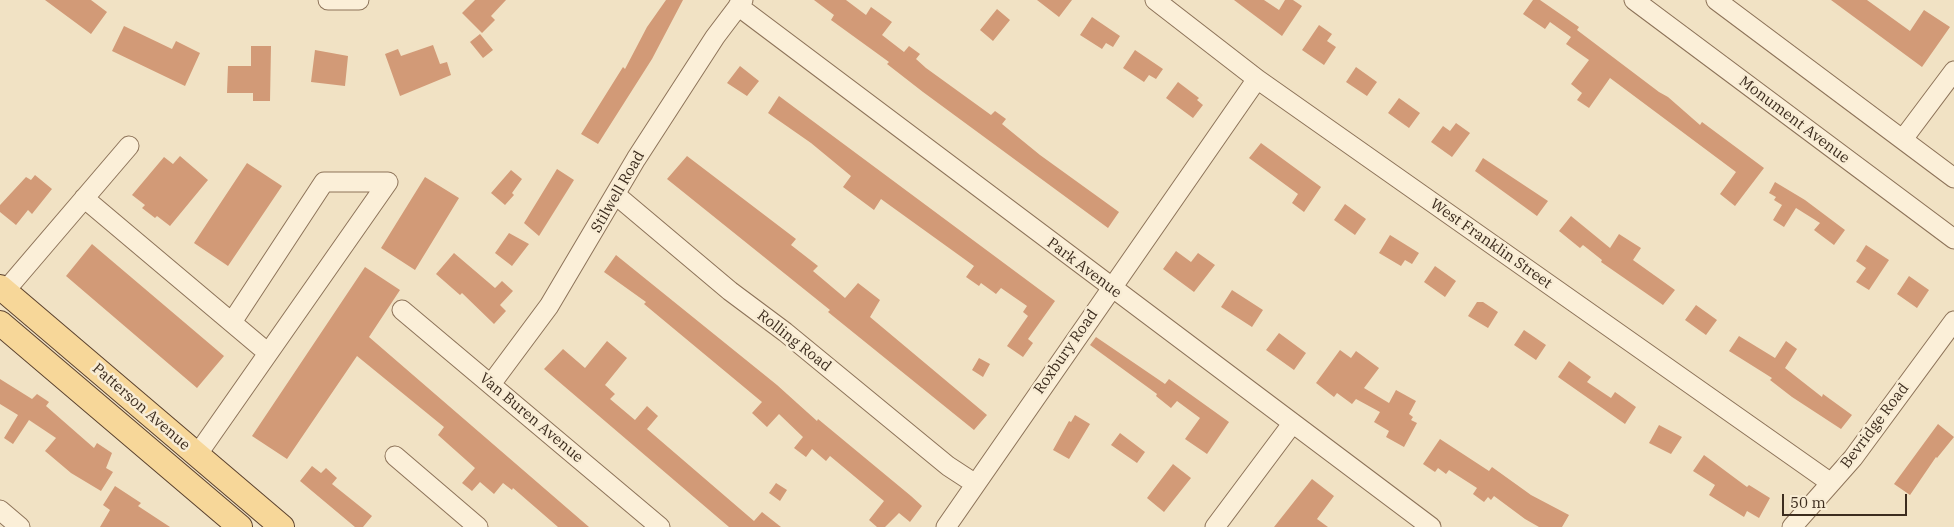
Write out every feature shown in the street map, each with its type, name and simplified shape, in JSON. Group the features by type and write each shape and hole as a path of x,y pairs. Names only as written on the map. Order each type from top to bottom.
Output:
{"main road":[{"name":"Patterson Avenue","path":"3,289 282,527"},
{"name":"Patterson Avenue","path":"0,323 240,527"}],"street":[{"path":"328,0 358,0"},
{"name":"West Franklin Street","path":"1155,0 1258,79 1831,483"},
{"name":"Monument Avenue","path":"1634,0 1954,240"},
{"path":"1716,0 1954,178"},
{"name":"Stilwell Road","path":"491,384 549,306 715,37 741,3"},
{"name":"Park Avenue","path":"741,3 1111,288 1431,527"},
{"path":"1902,140 1954,71"},
{"name":"Roxbury Road","path":"946,527 974,483 1258,79"},
{"path":"3,289 129,146"},
{"path":"197,455 388,182 324,182 232,322"},
{"name":"Rolling Road","path":"616,195 730,291 784,332 948,466 974,483"},
{"path":"84,198 268,353"},
{"name":"Van Buren Avenue","path":"402,310 660,527"},
{"name":"Bevridge Road","path":"1792,527 1853,458 1954,322"},
{"path":"1215,527 1292,424"},
{"path":"394,456 478,527"},
{"path":"0,510 20,527"}],"building":[{"path":"45,0 91,0 107,12 91,34"},
{"path":"475,0 506,0 491,16 495,20 482,33 462,13"},
{"path":"666,0 683,0 652,59 598,144 581,134 623,67 625,69 647,27"},
{"path":"814,0 846,0 866,15 871,7 892,22 882,35 904,52 909,46 920,54 916,59 926,68 991,115 995,111 1006,119 1002,124 1040,155 1119,212 1108,228 923,92 887,64 889,62 831,20 834,15"},
{"path":"1037,0 1072,0 1059,17"},
{"path":"1234,0 1264,0 1279,10 1285,0 1293,0 1302,6 1282,36"},
{"path":"1533,0 1540,0 1579,27 1577,30 1668,97 1700,125 1702,122 1764,168 1735,206 1720,194 1736,172 1610,78 1589,108 1577,100 1582,93 1571,84 1589,60 1566,44 1571,37 1550,22 1545,29 1523,14"},
{"path":"1831,0 1867,0 1910,31 1924,10 1950,27 1922,67"},
{"path":"997,9 1010,20 993,41 980,30"},
{"path":"1092,17 1120,36 1113,47 1106,43 1102,49 1080,35"},
{"path":"1319,25 1332,34 1327,41 1336,47 1324,65 1302,50"},
{"path":"124,26 172,49 176,41 200,53 185,86 112,51"},
{"path":"480,34 493,50 483,58 470,42"},
{"path":"433,45 440,64 447,62 451,75 400,96 385,54 398,49 401,56"},
{"path":"251,46 271,46 270,101 253,101 253,93 227,93 228,66 251,66"},
{"path":"315,50 348,56 345,86 311,82"},
{"path":"1135,50 1163,69 1156,79 1149,75 1144,82 1123,68"},
{"path":"740,66 759,81 747,96 727,83"},
{"path":"1356,67 1377,82 1367,96 1346,82"},
{"path":"1178,82 1199,98 1197,100 1203,105 1193,118 1166,98"},
{"path":"779,96 1055,301 1028,339 1033,343 1023,357 1007,346 1028,316 1023,312 1027,306 1001,288 996,294 981,283 979,286 966,277 974,266 881,199 874,210 843,187 851,176 811,143 768,113"},
{"path":"1399,98 1420,113 1409,128 1388,113"},
{"path":"1456,123 1470,133 1452,157 1431,142 1443,126 1450,131"},
{"path":"1261,143 1321,187 1304,212 1292,203 1298,194 1249,158"},
{"path":"180,156 208,180 170,226 142,208 145,205 132,195 164,157 173,164"},
{"path":"687,156 796,239 791,245 818,266 813,271 845,298 858,283 880,300 870,317 987,415 974,430 828,312 830,310 667,179"},
{"path":"1483,158 1548,201 1537,216 1475,171"},
{"path":"247,163 282,186 228,266 194,243"},
{"path":"557,169 574,180 539,236 524,223"},
{"path":"511,170 522,179 512,193 514,195 505,205 491,193"},
{"path":"35,175 52,189 32,214 28,210 16,225 0,212 0,205 26,177 31,180"},
{"path":"425,177 459,198 415,270 381,248"},
{"path":"1775,182 1805,200 1845,230 1834,245 1814,230 1820,223 1796,208 1784,227 1773,220 1782,205 1774,200 1776,197 1769,193"},
{"path":"1345,204 1366,219 1355,235 1334,220"},
{"path":"1571,216 1610,248 1619,234 1641,248 1633,260 1675,290 1663,305 1601,262 1602,260 1583,245 1580,248 1559,231"},
{"path":"509,233 529,244 512,266 495,253"},
{"path":"1390,235 1419,253 1412,264 1405,260 1401,266 1379,253"},
{"path":"92,244 224,356 197,388 66,276"},
{"path":"1866,245 1889,260 1869,290 1856,282 1866,268 1856,261"},
{"path":"1176,251 1191,262 1198,253 1215,265 1194,292 1163,269"},
{"path":"454,253 495,288 502,281 513,291 500,305 506,311 494,324 462,293 460,295 436,274"},
{"path":"616,255 911,496 922,506 910,522 899,513 885,527 877,527 869,520 884,501 830,456 826,461 812,449 806,457 794,448 803,437 779,414 767,427 752,413 762,402 644,304 646,302 604,272"},
{"path":"1435,266 1456,281 1445,297 1424,282"},
{"path":"365,267 400,290 369,337 589,527 558,527 513,488 512,490 503,483 494,494 480,482 472,491 462,483 475,468 438,435 444,427 357,356 287,459 252,436"},
{"path":"1909,276 1929,290 1917,308 1897,294"},
{"path":"1232,290 1263,310 1252,327 1221,307"},
{"path":"1477,302 1483,302 1498,312 1488,328 1468,316"},
{"path":"1696,305 1717,320 1706,335 1685,320"},
{"path":"1524,330 1546,345 1536,360 1514,345"},
{"path":"1279,333 1306,353 1294,370 1266,350"},
{"path":"1739,336 1775,358 1786,341 1797,349 1785,368 1822,397 1823,394 1852,415 1841,429 1792,397 1770,380 1772,378 1729,351"},
{"path":"1096,337 1165,384 1169,379 1229,422 1207,454 1185,439 1200,418 1177,401 1171,408 1156,396 1157,394 1090,345"},
{"path":"607,341 627,358 605,385 615,394 610,399 635,420 647,406 658,416 647,429 754,521 762,512 781,527 729,527 544,369 563,349 585,368"},
{"path":"1340,350 1351,358 1356,351 1379,368 1364,388 1389,403 1396,390 1416,401 1409,414 1413,417 1411,420 1417,423 1404,447 1386,437 1389,431 1374,422 1380,412 1356,399 1352,404 1337,393 1334,397 1316,383"},
{"path":"979,358 990,364 983,377 972,370"},
{"path":"1569,361 1591,377 1587,382 1611,398 1615,392 1636,407 1625,424 1558,377"},
{"path":"0,379 32,399 37,394 49,402 46,406 94,448 97,443 112,453 106,468 113,472 101,491 71,473 45,451 56,438 29,420 13,444 4,438 18,415 0,404"},
{"path":"1075,415 1090,424 1069,459 1053,450 1069,421 1071,422"},
{"path":"1938,424 1954,437 1936,457 1910,495 1894,484"},
{"path":"1659,425 1682,437 1671,454 1649,443"},
{"path":"1120,433 1145,452 1137,463 1111,445"},
{"path":"1440,439 1489,471 1492,467 1531,495 1569,515 1562,527 1539,527 1494,496 1491,500 1488,497 1484,502 1473,494 1477,488 1449,470 1446,474 1438,468 1435,472 1423,464"},
{"path":"1704,455 1747,487 1749,485 1770,498 1759,518 1747,511 1744,517 1709,495 1715,485 1693,471"},
{"path":"1173,464 1191,478 1164,512 1147,498"},
{"path":"312,466 321,473 326,468 337,478 332,484 372,516 363,527 355,527 300,481"},
{"path":"1312,479 1334,496 1317,519 1328,527 1274,527"},
{"path":"776,483 787,490 780,501 769,493"},
{"path":"115,486 141,503 138,506 170,527 100,527 110,510 103,505"}]}
